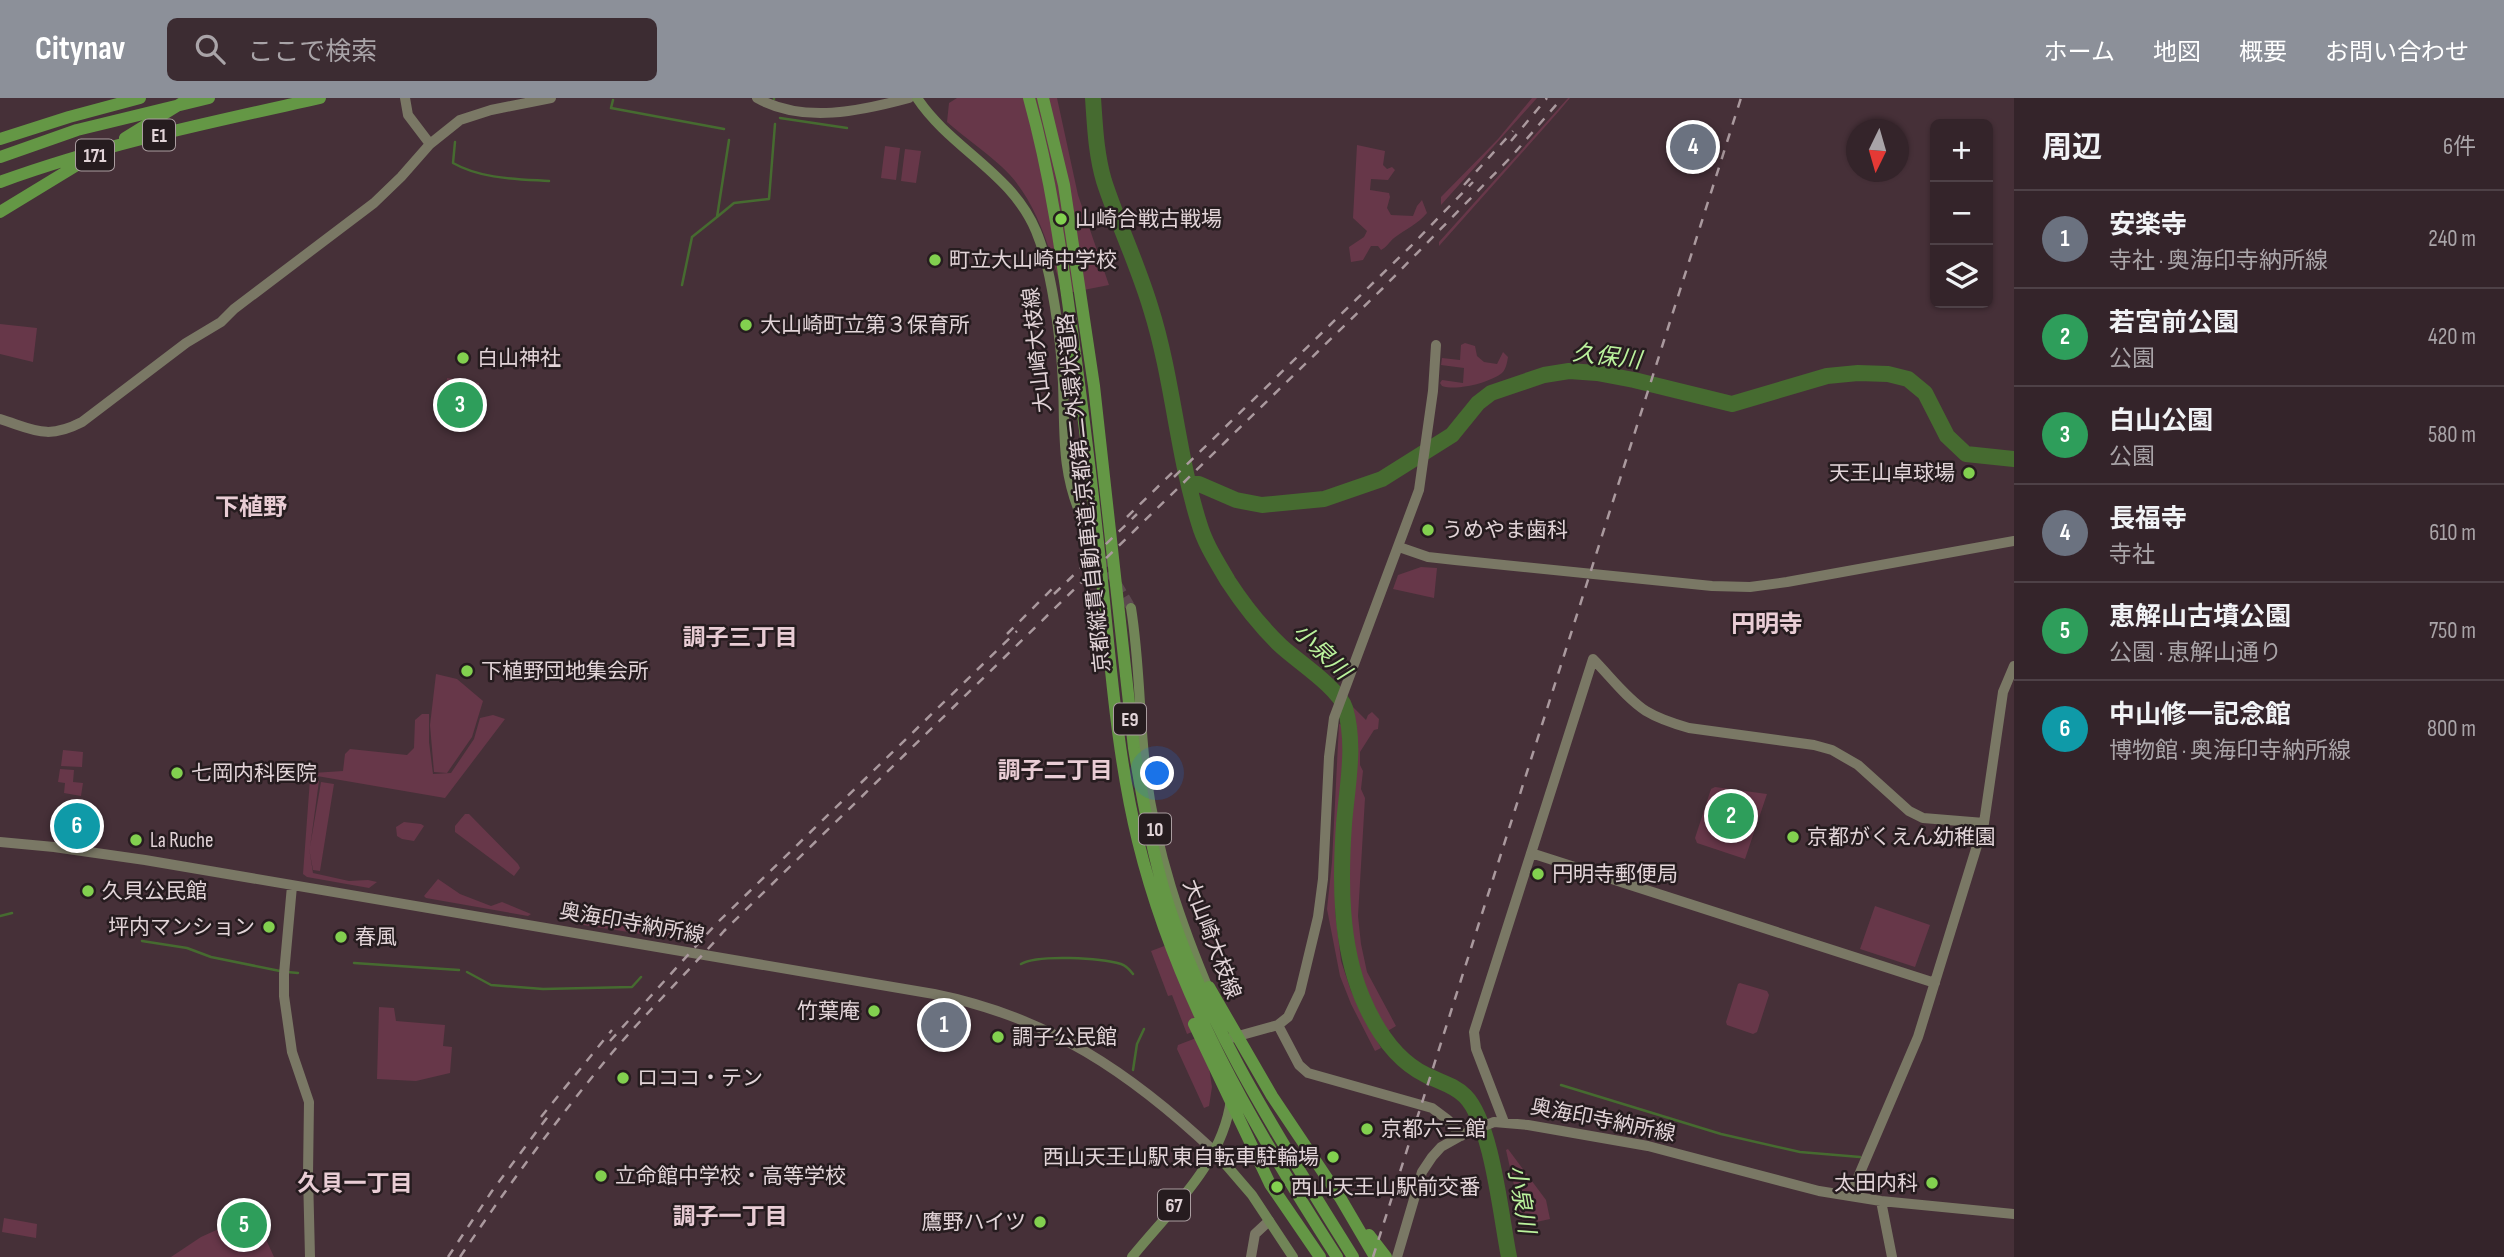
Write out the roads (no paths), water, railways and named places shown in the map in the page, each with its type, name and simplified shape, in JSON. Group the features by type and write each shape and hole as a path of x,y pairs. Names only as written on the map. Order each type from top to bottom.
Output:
{"highway":[{"name":"E1","path":"0,139 140,98"},
{"name":"171","path":"0,212 190,98"},
{"name":"E1","path":"0,157 77,131 209,98"},
{"name":"E1","path":"0,182 90,152 320,98"},
{"name":"京都縦貫自動車道;京都第二外環状道路","path":"1029,98 1050,187 1072,326 1095,505 1120,750 1152,894 1200,1020 1240,1097 1337,1257"},
{"name":"京都縦貫自動車道;京都第二外環状道路","path":"1046,98 1064,185 1094,386 1140,790 1164,892 1200,988 1233,1056 1353,1257"},
{"path":"1164,892 1224,1015 1272,1096 1375,1257"},
{"path":"1171,949 1184,999 1201,1043 1270,1184 1316,1253"},
{"path":"1340,1199 1386,1257"}],"main road":[{"name":"大山崎大枝線","path":"917,98 931,117 991,169 1018,197 1036,231 1049,281 1060,351 1067,477 1082,518"},
{"name":"大山崎大枝線","path":"1131,608 1137,642 1146,774 1156,831 1171,890 1228,1039 1231,1101 1215,1152"},
{"path":"1215,1152 1252,1195 1293,1257"},
{"name":"67","path":"1132,1257 1215,1152"}],"street":[{"path":"405,98 408,114 430,144"},
{"path":"0,419 48,434 64,431 82,422 186,342 221,322 234,309 374,203 430,144 460,120 475,114 551,98"},
{"path":"757,98 770,105 824,113 869,108 909,98"},
{"path":"1228,1039 1278,1025 1288,1017 1297,1002 1318,917 1323,879 1329,757 1335,714 1419,490 1427,440 1436,345"},
{"path":"1399,547 1428,556 1455,560 1712,586 1750,587 2014,541"},
{"path":"1397,1257 1422,1172 1441,1147 1463,1134 1499,1122 1476,1049 1474,1032 1593,659 1635,702 1673,723 1689,728 1814,745 1832,750 1868,772 1909,811 1923,818 1984,823"},
{"path":"1850,1196 1918,1037 1935,983 1984,823 2003,692 2014,666"},
{"name":"奥海印寺納所線","path":"0,842 112,855 934,994 988,1007 1058,1036 1108,1064 1147,1092 1215,1152"},
{"path":"1531,853 1935,983"},
{"path":"292,886 284,971 285,996 292,1052 309,1102 310,1257"},
{"path":"1278,1025 1298,1066 1308,1073 1432,1108 1463,1134"},
{"name":"奥海印寺納所線","path":"1499,1122 1648,1146 1819,1191 1881,1201 2014,1214"},
{"path":"1881,1201 1892,1257"},
{"path":"1251,1257 1255,1234 1269,1221"}],"waterway":[{"name":"小泉川","path":"1093,98 1101,171 1146,293 1158,335 1185,470 1205,538 1228,581 1266,631 1335,692 1345,708 1350,737 1350,766 1344,824 1343,912 1349,956 1362,997 1373,1020 1396,1052 1415,1069 1461,1092 1474,1109 1489,1149 1509,1257"},
{"path":"613,100 611,108 724,129"},
{"path":"780,118 847,128"},
{"path":"717,217 734,203 769,199 775,124"},
{"path":"682,285 692,237 717,217 729,140"},
{"path":"455,142 453,163 464,168 500,177 549,181"},
{"name":"久保川","path":"1189,484 1199,484 1236,500 1262,505 1324,499 1382,479 1452,435 1478,403 1491,393 1544,375 1569,371 1634,380 1732,404 1827,376 1888,374 1908,379 1925,393 1947,436 1966,454 2014,459"},
{"path":"0,916 12,913"},
{"path":"142,941 187,948 211,957 280,971"},
{"path":"1021,964 1041,959 1085,959 1121,964 1133,974"},
{"path":"354,963 459,970"},
{"path":"287,972 298,973"},
{"path":"467,972 491,985 543,989 632,987 641,977"},
{"path":"1133,1070 1137,1044 1144,1029"},
{"path":"1561,1085 1721,1134 1800,1152 1860,1157"}],"tunnel":[{"path":"1082,518 1094,545 1131,608"}],"railway":[{"path":"1511,141 1547,98"},
{"path":"460,1257 533,1154 591,1079 625,1038 724,931 1383,288 1512,156 1562,98"},
{"path":"1373,1257 1741,98"},
{"path":"1464,185 1513,131"},
{"path":"1174,477 1473,182"},
{"path":"1127,517 1177,468"},
{"path":"1054,594 1137,514"},
{"path":"1007,634 1056,585"},
{"path":"610,1041 716,924 1017,631"},
{"path":"541,1117 612,1030"},
{"path":"448,1257 492,1191 552,1111"}],"place":[{"name":"長福寺","path":"1693,147"},
{"name":"山崎合戦古戦場","path":"1061,219"},
{"name":"町立大山崎中学校","path":"935,260"},
{"name":"大山崎町立第３保育所","path":"746,325"},
{"name":"白山神社","path":"463,358"},
{"name":"白山公園","path":"460,405"},
{"name":"天王山卓球場","path":"1969,473"},
{"name":"うめやま歯科","path":"1428,530"},
{"name":"下植野団地集会所","path":"467,671"},
{"name":"七岡内科医院","path":"177,773"},
{"name":"若宮前公園","path":"1731,816"},
{"name":"中山修一記念館","path":"77,826"},
{"name":"京都がくえん幼稚園","path":"1793,837"},
{"name":"La Ruche","path":"136,840"},
{"name":"円明寺郵便局","path":"1538,874"},
{"name":"久貝公民館","path":"88,891"},
{"name":"坪内マンション","path":"269,927"},
{"name":"春風","path":"341,937"},
{"name":"竹葉庵","path":"874,1011"},
{"name":"安楽寺","path":"944,1025"},
{"name":"調子公民館","path":"998,1037"},
{"name":"ロココ・テン","path":"623,1078"},
{"name":"京都六三館","path":"1367,1129"},
{"name":"西山天王山駅 東自転車駐輪場","path":"1333,1157"},
{"name":"立命館中学校・高等学校","path":"601,1176"},
{"name":"太田内科","path":"1932,1183"},
{"name":"西山天王山駅前交番","path":"1277,1187"},
{"name":"鷹野ハイツ","path":"1040,1222"},
{"name":"恵解山古墳公園","path":"244,1225"}],"district":[{"name":"下植野","path":"251,507"},
{"name":"円明寺","path":"1767,624"},
{"name":"調子三丁目","path":"740,637"},
{"name":"調子二丁目","path":"1055,770"},
{"name":"久貝一丁目","path":"355,1183"},
{"name":"調子一丁目","path":"730,1216"}]}
